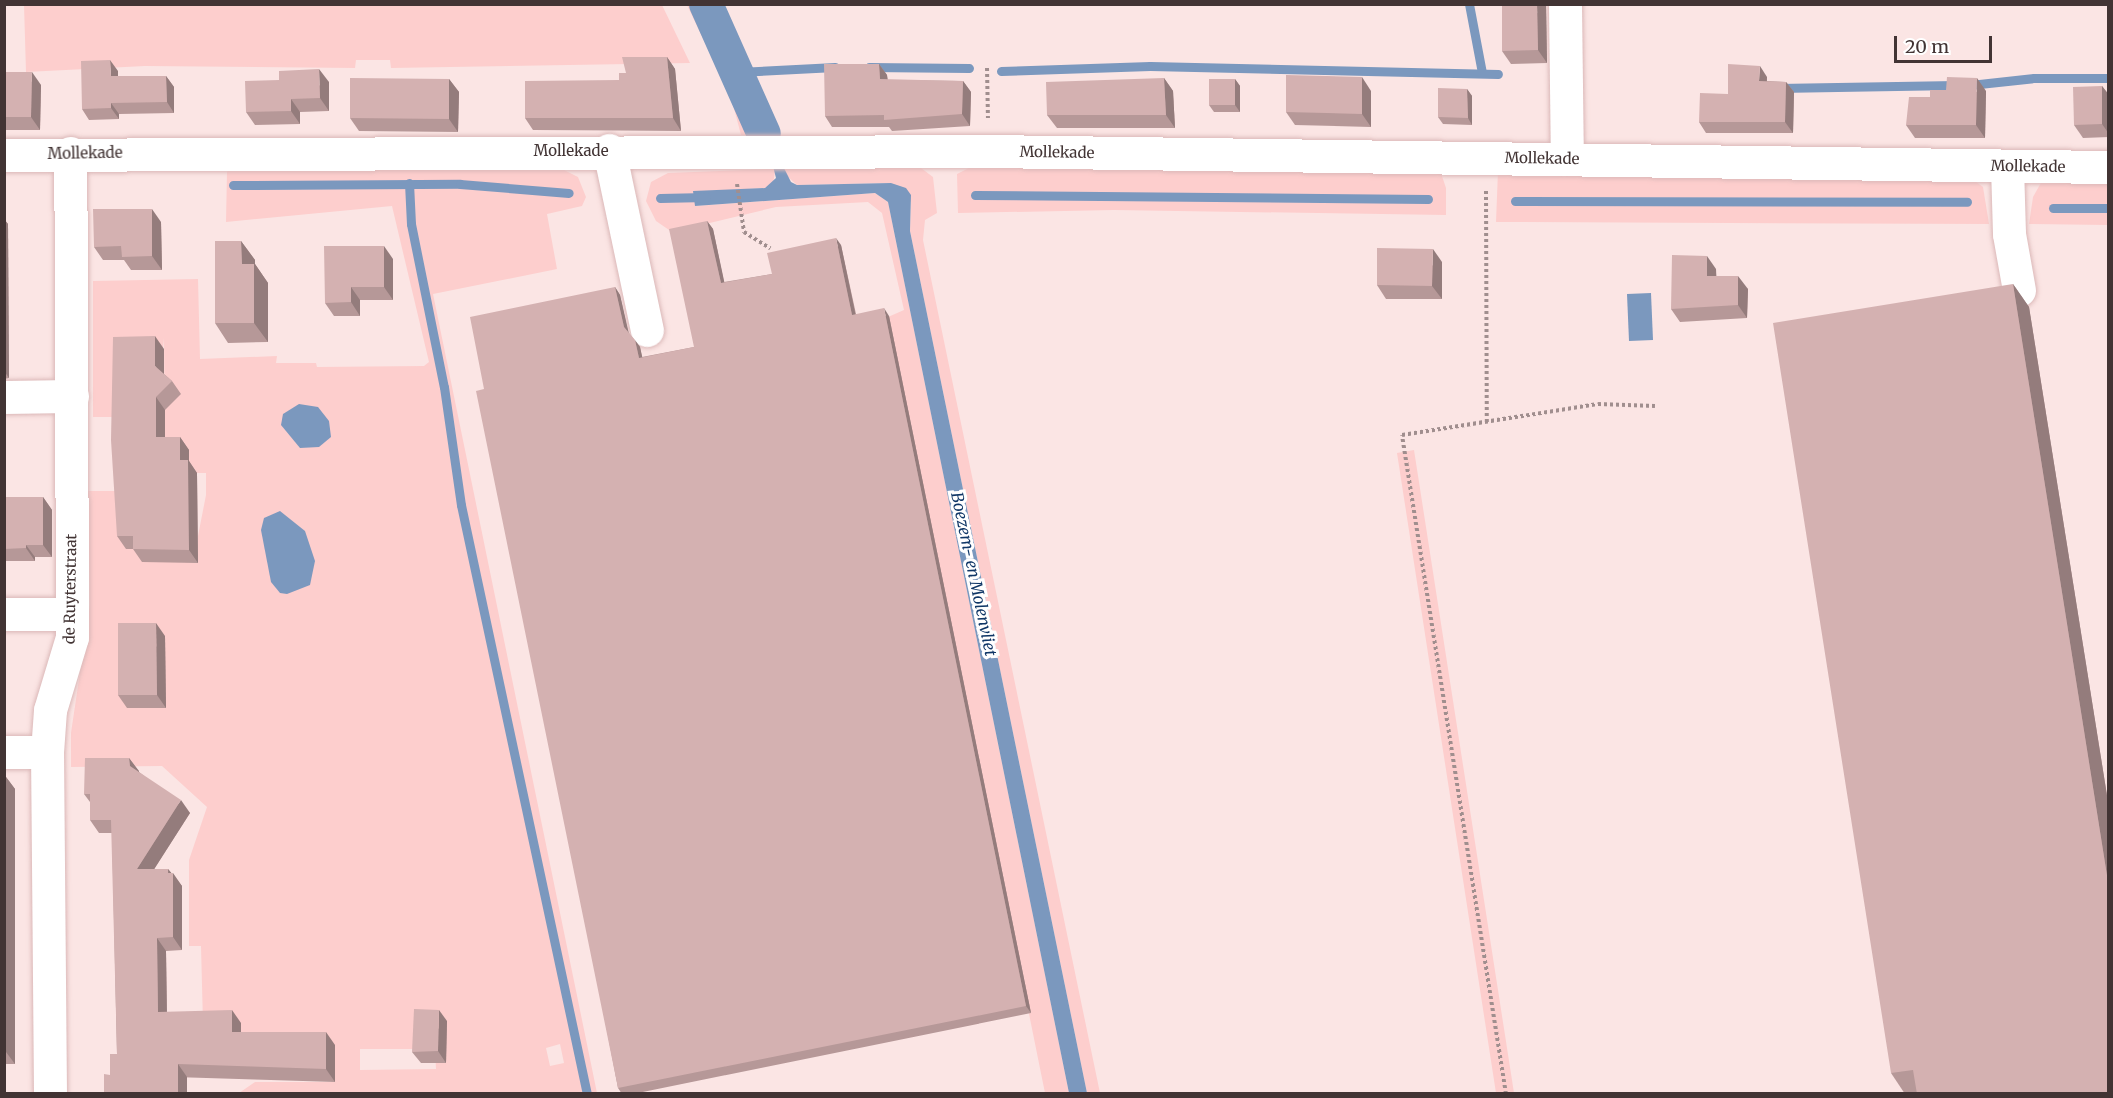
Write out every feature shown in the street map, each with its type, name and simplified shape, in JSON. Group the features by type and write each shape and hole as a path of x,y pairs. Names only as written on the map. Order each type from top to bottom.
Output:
{"street":[{"path":"1565,4 1567,159"},
{"path":"609,150 647,330"},
{"name":"Mollekade","path":"4,155 609,150 987,151 2109,167"},
{"name":"de Ruyterstraat","path":"50,1094 47,752 50,710 67,661 71,614 70,153"},
{"path":"2007,166 2009,234 2019,291"},
{"path":"4,397 72,396"},
{"path":"4,614 71,614"},
{"path":"4,752 47,752"}],"path":[{"path":"987,68 987,151"},
{"path":"1486,158 1487,422"},
{"path":"737,184 738,208 744,232 770,248"},
{"path":"1506,1094 1402,435 1598,404 1655,406"}],"shaded area":[{"path":"24,5 662,5 690,63 391,68 390,60 356,60 355,68 145,66 26,72"},
{"path":"687,5 721,5 761,91 776,136 741,135 731,97"},
{"path":"550,163 578,177 586,197 582,206 547,214 557,269 433,294 597,1093 239,1093 255,1082 335,1082 241,1044 203,1024 201,946 189,946 189,860 207,807 162,766 71,767 71,733 90,605 88,491 124,491 142,549 198,563 198,536 206,495 206,473 189,473 165,450 164,338 163,349 120,417 93,417 93,281 198,279 200,359 277,356 276,363 316,363 317,367 424,366 429,362 392,206 226,222 227,172 232,166","holes":["560,1044 564,1063 550,1066 546,1048","360,1049 435,1049 436,1069 360,1070"]},
{"path":"896,164 921,168 933,177 937,213 925,220 923,240 1100,1093 1087,1093 910,231 911,202 891,183 797,185 786,175 775,172 773,184 765,188 694,192 696,206 875,193 888,202 1069,1093 1045,1093 888,317 904,310 882,213 868,202 776,207 672,232 656,221 646,201 651,182 668,173"},
{"path":"973,166 1441,173 1446,188 1446,215 1114,210 958,213 957,174"},
{"path":"1498,171 1971,178 1983,187 1989,224 1496,222"},
{"path":"2108,179 2108,225 2029,224 2033,197 2042,181"},
{"path":"1414,450 1514,1093 1496,1093 1397,453"}],"water":[{"path":"782,164 791,182 797,185 891,183 906,188 911,195 910,231 1087,1093 1069,1093 888,202 875,193 695,206 693,191 765,188 776,178 773,166"},
{"path":"1651,293 1653,340 1629,341 1627,294"},
{"path":"299,404 318,407 329,421 331,437 319,447 300,448 281,425 283,414"},
{"path":"280,511 305,531 315,561 310,585 287,594 280,593 271,582 261,530 264,518"}],"building":[{"path":"1502,4 1537,4 1538,50 1502,51"},
{"path":"622,57 667,57 673,118 525,118 525,81 619,80 619,73 626,73"},
{"path":"110,60 111,76 166,76 167,102 111,103 111,108 82,109 81,61"},
{"path":"824,64 879,64 880,79 963,81 962,114 884,120 884,115 825,116"},
{"path":"1728,64 1760,66 1759,81 1786,82 1785,122 1699,122 1700,93 1728,94"},
{"path":"319,69 320,98 291,99 291,111 246,112 245,81 279,80 279,71"},
{"path":"4,72 32,72 31,117 4,117"},
{"path":"1286,75 1362,77 1362,114 1286,112"},
{"path":"1947,77 1977,78 1976,125 1906,125 1909,97 1930,97 1930,90 1946,90"},
{"path":"350,78 449,79 449,119 350,118"},
{"path":"1164,78 1166,115 1047,115 1046,82"},
{"path":"1209,79 1235,79 1235,105 1209,105"},
{"path":"2102,86 2102,124 2074,125 2073,87"},
{"path":"1438,88 1467,89 1468,118 1438,117"},
{"path":"93,209 152,209 152,256 122,257 121,246 94,247"},
{"path":"707,221 721,283 772,274 767,253 836,238 852,315 884,308 1026,1006 618,1088 476,391 484,389 470,317 615,287 624,327 635,340 639,358 694,347 669,229"},
{"path":"215,241 241,241 242,264 254,264 254,323 215,323"},
{"path":"324,246 384,246 384,287 351,287 351,302 325,303"},
{"path":"1377,248 1433,249 1432,286 1377,285"},
{"path":"1672,255 1707,256 1707,276 1738,276 1738,305 1671,309"},
{"path":"2013,284 2109,888 2109,1094 1917,1094 1913,1070 1891,1073 1773,323"},
{"path":"155,336 155,366 172,381 156,397 156,437 180,437 180,460 188,460 189,550 133,549 133,536 117,536 111,440 113,337"},
{"path":"4,497 43,497 43,545 4,549"},
{"path":"118,623 156,623 157,695 118,695"},
{"path":"85,758 129,758 130,766 181,800 137,869 168,869 168,873 173,873 173,937 157,938 158,1012 232,1010 232,1032 326,1032 326,1069 178,1064 178,1094 104,1094 104,1074 110,1075 110,1054 117,1054 111,820 90,820 90,794 84,794"},
{"path":"4,777 6,777 6,1052 4,1052"},
{"path":"414,1009 439,1010 438,1051 412,1052"}],"waterway":[{"name":"Boezem- en Molenvliet","path":"706,4 764,134"},
{"path":"1469,4 1482,73"},
{"path":"1001,71 1150,66 1498,74"},
{"path":"738,72 835,67"},
{"path":"869,67 969,68"},
{"path":"1970,85 2034,78 2108,78"},
{"path":"1778,88 1956,85"},
{"path":"409,183 411,224 444,387 461,505 587,1094"},
{"path":"233,185 460,184 569,193"},
{"path":"975,195 1428,199"},
{"path":"660,198 706,197"},
{"path":"1515,201 1967,202"},
{"path":"2053,208 2108,208"}]}
